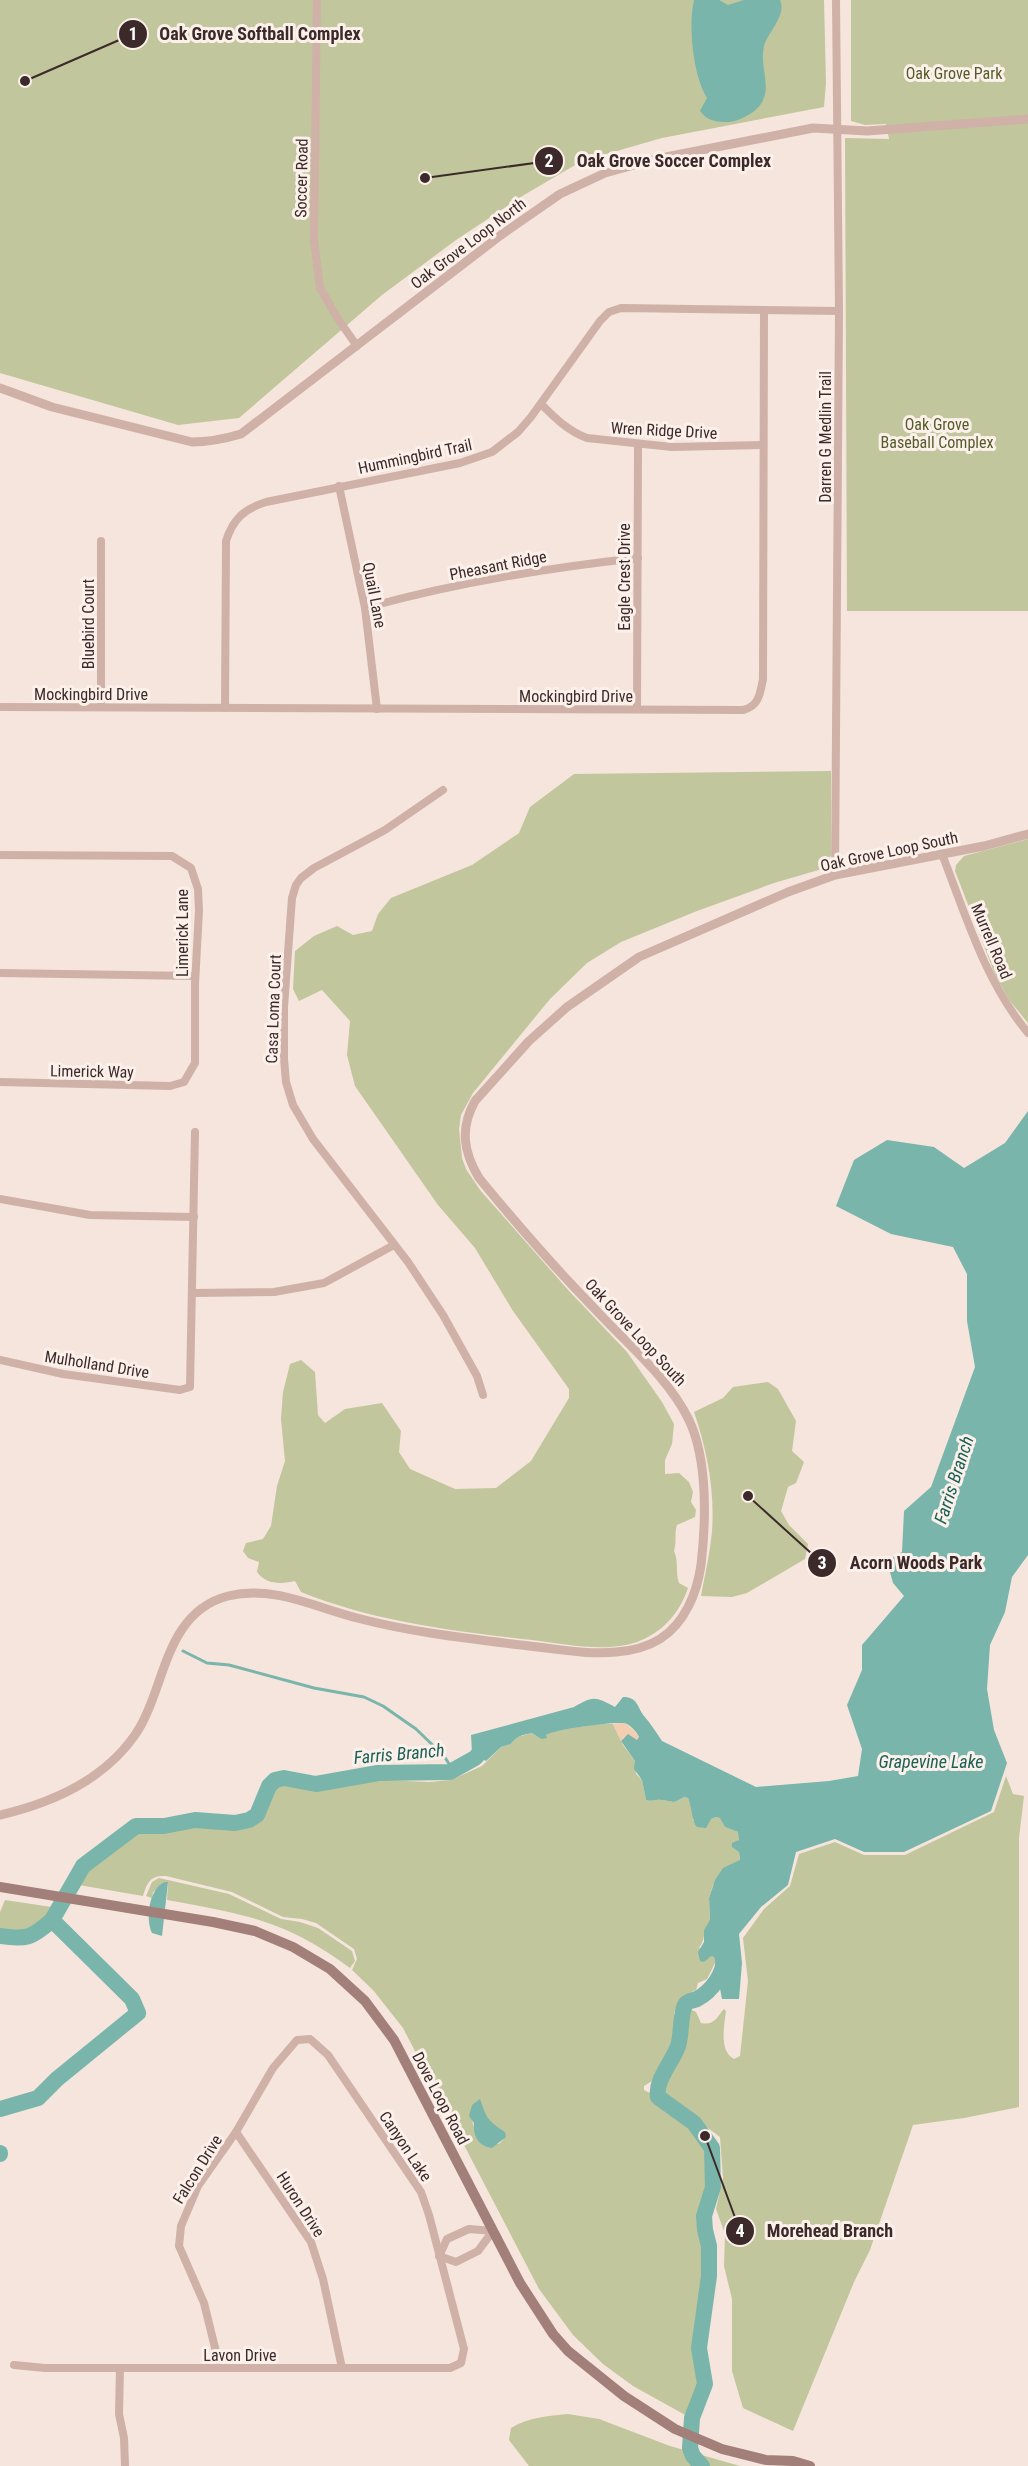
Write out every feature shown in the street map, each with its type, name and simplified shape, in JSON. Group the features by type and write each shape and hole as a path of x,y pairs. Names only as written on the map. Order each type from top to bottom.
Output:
{"main road":[{"name":"Dove Loop Road","path":"0,1887 234,1926 276,1939 320,1963 353,1989 375,2013 394,2040 520,2283 553,2334 568,2351 604,2382 675,2429 722,2449 766,2460 779,2466"},
{"name":"Dove Loop Road","path":"766,2460 793,2461 810,2466"}],"street":[{"name":"Soccer Road","path":"317,0 314,240 316,271 324,297 357,346"},
{"name":"Darren G Medlin Trail","path":"835,875 839,310 836,0"},
{"name":"Oak Grove Loop North","path":"0,388 52,407 192,442 211,442 241,434 501,235 560,194 626,166 813,128 867,131 1028,119"},
{"name":"Hummingbird Trail","path":"225,708 226,541 231,525 243,512 255,505 476,458 492,452 518,432 609,312 621,308 839,310"},
{"name":"Mockingbird Drive","path":"0,707 743,710 752,708 756,704 763,679 764,310"},
{"name":"Wren Ridge Drive","path":"541,404 559,422 576,434 587,438 672,447 763,445"},
{"name":"Eagle Crest Drive","path":"637,709 638,445"},
{"name":"Quail Lane","path":"339,486 365,608 377,709"},
{"name":"Bluebird Court","path":"101,541 101,707"},
{"name":"Pheasant Ridge","path":"365,608 422,592 479,581 566,566 638,558"},
{"name":"Casa Loma Court","path":"443,790 385,830 314,868 296,885 292,898 284,1007 286,1082 293,1105 307,1130 408,1262 443,1315 477,1376 483,1395"},
{"name":"Oak Grove Loop South","path":"0,1815 41,1804 68,1792 114,1759 136,1734 144,1720 168,1655 186,1623 199,1611 223,1597 261,1593 289,1597 360,1619 395,1627 470,1639 593,1653 638,1648 661,1638 674,1627 693,1598 699,1576 704,1528 703,1486 695,1435 679,1402 659,1377 581,1295 479,1178 467,1154 464,1133 465,1122 474,1101 529,1041 567,1007 639,957 788,892 835,875 1028,834"},
{"name":"Murrell Road","path":"942,854 995,986 1028,1033"},
{"name":"Limerick Lane","path":"0,855 172,856 191,867 198,889 199,910 195,976 195,1063 184,1082"},
{"path":"0,974 195,976"},
{"name":"Limerick Way","path":"0,1082 170,1086 184,1082"},
{"path":"195,1132 193,1293 274,1292 324,1284 394,1245"},
{"path":"0,1198 90,1215 194,1217"},
{"name":"Mulholland Drive","path":"0,1360 63,1374 180,1390 190,1387 193,1293"},
{"name":"Falcon Drive","path":"220,2368 211,2325 197,2284 184,2260 179,2235 189,2202 236,2132 281,2056 297,2040 305,2037"},
{"name":"Canyon Lake","path":"305,2037 314,2041 328,2055 416,2182 429,2215 464,2349 463,2360"},
{"name":"Huron Drive","path":"236,2132 312,2242 323,2278 342,2368"},
{"path":"469,2229 493,2231 478,2251 456,2262 438,2256 447,2239 469,2229"},
{"name":"Lavon Drive","path":"14,2366 450,2368 459,2366 463,2360"},
{"path":"120,2368 119,2414 124,2438 125,2466"}],"green space":[{"path":"0,0 824,0 826,83 824,107 662,138 582,161 524,195 456,240 382,295 239,418 178,425 0,373"},
{"name":"Oak Grove Baseball Complex","path":"851,0 1028,0 1028,611 847,611 845,138 889,139 886,124 865,125 851,121"},
{"path":"831,771 831,855 822,869 774,883 697,911 621,942 587,963 550,999 473,1093 461,1115 459,1129 462,1158 466,1169 480,1190 569,1291 627,1352 662,1402 674,1424 672,1444 665,1460 665,1474 679,1473 689,1482 693,1492 691,1502 696,1510 695,1517 677,1525 676,1528 674,1551 678,1579 679,1583 688,1588 675,1614 655,1633 637,1642 612,1647 585,1647 444,1629 386,1618 301,1592 295,1581 280,1583 265,1579 257,1572 259,1562 248,1558 243,1551 246,1543 263,1539 271,1526 277,1486 285,1461 281,1419 283,1392 290,1364 301,1360 315,1372 318,1415 325,1423 345,1409 382,1403 401,1431 399,1452 410,1469 455,1489 496,1488 531,1461 569,1398 569,1389 513,1311 475,1248 438,1205 355,1086 347,1055 350,1021 322,990 299,1001 293,989 295,951 314,936 337,926 353,935 372,931 378,914 391,898 472,865 519,833 530,807 574,774"},
{"path":"1028,839 1028,1023 1010,1001 996,977 955,871 956,865 964,856"},
{"path":"768,1382 778,1389 796,1421 792,1451 804,1462 796,1483 788,1487 781,1511 789,1525 808,1544 805,1559 747,1593 732,1597 701,1596 713,1516 706,1456 694,1412 723,1398 733,1387"},
{"path":"598,1724 613,1724 623,1745 635,1761 636,1774 642,1780 646,1800 673,1802 684,1797 688,1798 694,1813 693,1821 721,1818 725,1827 738,1832 740,1837 735,1847 739,1852 740,1860 713,1885 709,1898 710,1921 699,1948 714,1957 715,1963 707,1979 698,1983 696,1990 678,2002 674,2013 675,2032 657,2078 644,2086 644,2090 650,2093 658,2103 686,2124 701,2143 708,2159 707,2191 701,2213 700,2230 707,2253 696,2320 701,2382 696,2401 687,2416 633,2386 603,2364 573,2335 539,2289 403,2028 373,1990 352,1970 357,1959 354,1949 316,1923 283,1917 232,1892 166,1876 153,1878 143,1896 73,1884 93,1861 109,1853 121,1840 138,1830 162,1831 198,1824 232,1828 258,1822 278,1785 284,1782 305,1789 323,1789 339,1784 382,1780 429,1782 451,1780 482,1766 501,1747 511,1744 514,1738 532,1733 541,1739 549,1732","holes":["482,2110 491,2124 505,2132 499,2144 478,2141 472,2120"]},
{"path":"1006,1776 1013,1794 1024,1796 1019,1838 1019,2107 913,2125 870,2250 854,2282 793,2431 743,2408 732,2371 732,2299 724,2266 725,2234 716,2209 723,2178 720,2137 670,2100 664,2093 664,2087 683,2051 690,2009 696,2012 701,2023 705,2024 715,2020 724,2009 726,2011 724,2045 734,2059 740,2056 748,1981 743,1938 764,1909 790,1886 799,1854 835,1842 864,1855 905,1855 994,1812"},
{"path":"159,1878 229,1894 281,1919 318,1928 352,1951 355,1961 350,1968 305,1939 263,1921 167,1900 168,1882 153,1892 152,1898 146,1896 152,1882"},
{"path":"5,1900 58,1908 51,1920 35,1934 22,1939 11,1939 0,1936 0,1912"},
{"path":"568,2414 599,2419 670,2446 740,2466 529,2466 509,2440 511,2428 532,2419"}],"sand":[{"path":"613,1724 627,1724 635,1732 639,1737 638,1741 624,1737 621,1741"}],"water":[{"path":"694,0 719,0 728,5 744,0 780,0 781,12 764,46 763,65 766,91 764,99 759,107 750,114 737,120 720,122 706,117 700,111 707,98 698,77 693,50"},
{"name":"Grapevine Lake","path":"1028,1111 1028,1555 1012,1577 1005,1612 990,1645 987,1689 994,1730 1007,1763 991,1811 904,1852 864,1852 835,1839 796,1852 788,1885 761,1907 739,1934 742,1963 739,1999 722,1999 714,1957 711,1956 704,1962 700,1961 698,1952 704,1942 704,1930 710,1920 709,1898 715,1880 723,1868 740,1860 739,1852 732,1847 732,1843 739,1840 738,1832 725,1827 720,1818 716,1817 711,1819 706,1828 697,1827 688,1798 684,1797 673,1802 646,1800 642,1780 634,1769 635,1761 621,1741 628,1734 637,1740 639,1737 627,1724 613,1723 573,1728 551,1733 546,1735 547,1738 541,1739 532,1733 525,1734 511,1744 501,1747 486,1761 472,1753 471,1735 574,1707 590,1699 598,1699 615,1707 623,1697 628,1697 636,1703 662,1741 756,1787 829,1781 858,1776 862,1749 847,1705 862,1670 862,1645 904,1596 893,1583 887,1561 902,1552 904,1511 931,1487 975,1367 967,1321 967,1274 953,1247 891,1234 836,1206 854,1160 887,1140 934,1147 964,1168 1005,1143"},
{"path":"168,1882 162,1936 152,1933 149,1912 155,1891"},
{"path":"480,2099 488,2118 505,2132 506,2137 492,2148 477,2140 474,2123 469,2116 472,2105"}],"waterway":[{"path":"183,1651 207,1663 229,1665 314,1688 364,1697 383,1706 416,1729 444,1756 453,1770"},
{"name":"Farris Branch","path":"0,2109 38,2098 57,2079 138,2013 132,1999 52,1920 83,1866 136,1826 164,1826 195,1820 235,1823 249,1820 257,1815 269,1786 275,1780 284,1778 316,1784 378,1773 450,1772 475,1758 491,1741"},
{"path":"0,1936 16,1938 28,1936 39,1931 52,1920"},
{"path":"702,2466 693,2456 690,2448 692,2418 705,2384 699,2348 709,2276 709,2246 704,2216 713,2187 712,2148 694,2123 658,2097 658,2091 661,2078 678,2046 685,2005 702,1996 712,1987 722,1970 724,1958"}],"place":[{"name":"Oak Grove Softball Complex","path":"25,81"},
{"name":"Oak Grove Soccer Complex","path":"425,178"},
{"name":"Acorn Woods Park","path":"748,1496"},
{"name":"Morehead Branch","path":"705,2136"}],"park label":[{"name":"Oak Grove Park","path":"954,73"}]}
